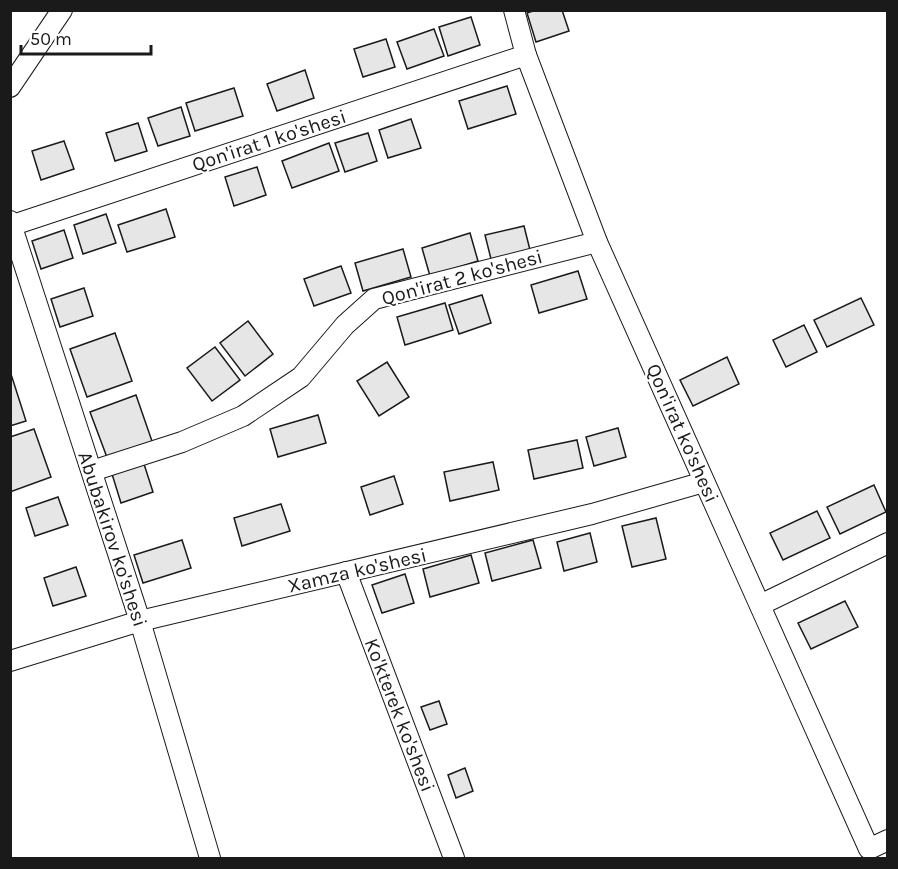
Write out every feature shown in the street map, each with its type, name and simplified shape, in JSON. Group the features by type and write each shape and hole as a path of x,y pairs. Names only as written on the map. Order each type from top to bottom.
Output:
{"street":[{"path":"10,87 62,10"},
{"name":"Qon'irat ko'shesi","path":"514,10 526,55 597,242 869,849 888,840"},
{"name":"Qon'irat 1 ko'shesi","path":"12,223 526,55"},
{"name":"Abubakirov ko'shesi","path":"12,223 140,621 210,858"},
{"name":"Qon'irat 2 ko'shesi","path":"92,471 182,442 243,416 301,377 345,325 374,299 597,242"},
{"name":"Xamza ko'shesi","path":"10,661 140,621 592,514 704,482"},
{"path":"760,605 888,543"},
{"name":"Ko'kterek ko'shesi","path":"346,572 454,858"}],"building":[{"path":"536,10 562,10 569,31 536,42 527,13"},
{"path":"471,17 480,45 448,56 439,27"},
{"path":"434,29 444,56 407,69 397,42"},
{"path":"386,39 395,67 363,77 354,49"},
{"path":"305,70 314,98 277,111 267,84"},
{"path":"507,86 516,114 468,129 459,101"},
{"path":"234,88 243,116 195,131 186,103"},
{"path":"181,107 190,136 158,146 148,118"},
{"path":"411,119 421,148 388,158 379,130"},
{"path":"138,123 147,151 115,161 106,133"},
{"path":"368,133 377,161 345,172 335,143"},
{"path":"64,141 74,169 41,180 32,151"},
{"path":"329,143 339,171 292,188 282,161"},
{"path":"257,167 266,195 234,206 225,177"},
{"path":"166,209 175,237 127,252 118,225"},
{"path":"106,214 116,243 83,254 74,225"},
{"path":"524,226 531,254 492,263 485,235"},
{"path":"64,230 73,258 41,269 32,241"},
{"path":"470,233 478,261 430,276 422,248"},
{"path":"403,249 411,277 363,291 355,263"},
{"path":"341,266 351,293 314,306 304,279"},
{"path":"578,271 587,299 539,313 531,285"},
{"path":"84,288 93,316 60,327 51,299"},
{"path":"482,295 491,323 459,334 449,305"},
{"path":"861,298 874,325 827,347 814,320"},
{"path":"445,303 453,330 405,345 397,317"},
{"path":"248,321 273,354 245,376 220,343"},
{"path":"804,325 817,352 786,367 773,340"},
{"path":"115,333 132,381 87,397 70,349"},
{"path":"215,347 240,380 212,401 187,368"},
{"path":"727,357 739,384 693,406 680,380"},
{"path":"387,362 409,397 379,416 357,381"},
{"path":"10,371 26,421 10,426"},
{"path":"136,395 153,444 108,460 90,412"},
{"path":"318,415 326,443 278,457 270,429"},
{"path":"618,428 626,457 594,466 586,437"},
{"path":"34,429 51,477 10,492 10,437"},
{"path":"577,440 583,468 534,479 528,450"},
{"path":"493,462 499,490 450,501 444,472"},
{"path":"144,464 153,492 121,503 112,474"},
{"path":"394,476 403,504 370,515 361,487"},
{"path":"874,485 886,512 840,534 827,507"},
{"path":"58,497 68,525 35,536 26,508"},
{"path":"281,504 290,531 242,546 234,518"},
{"path":"817,511 830,538 783,560 770,533"},
{"path":"656,518 666,559 632,567 622,526"},
{"path":"590,533 597,562 564,571 557,542"},
{"path":"182,540 191,568 143,583 134,555"},
{"path":"533,540 541,568 492,581 485,553"},
{"path":"471,555 479,583 430,597 423,569"},
{"path":"76,567 86,596 53,606 44,578"},
{"path":"405,574 414,603 382,613 372,585"},
{"path":"845,601 858,627 811,649 798,623"},
{"path":"439,701 447,724 430,730 421,707"},
{"path":"465,768 473,791 456,798 448,775"}]}
